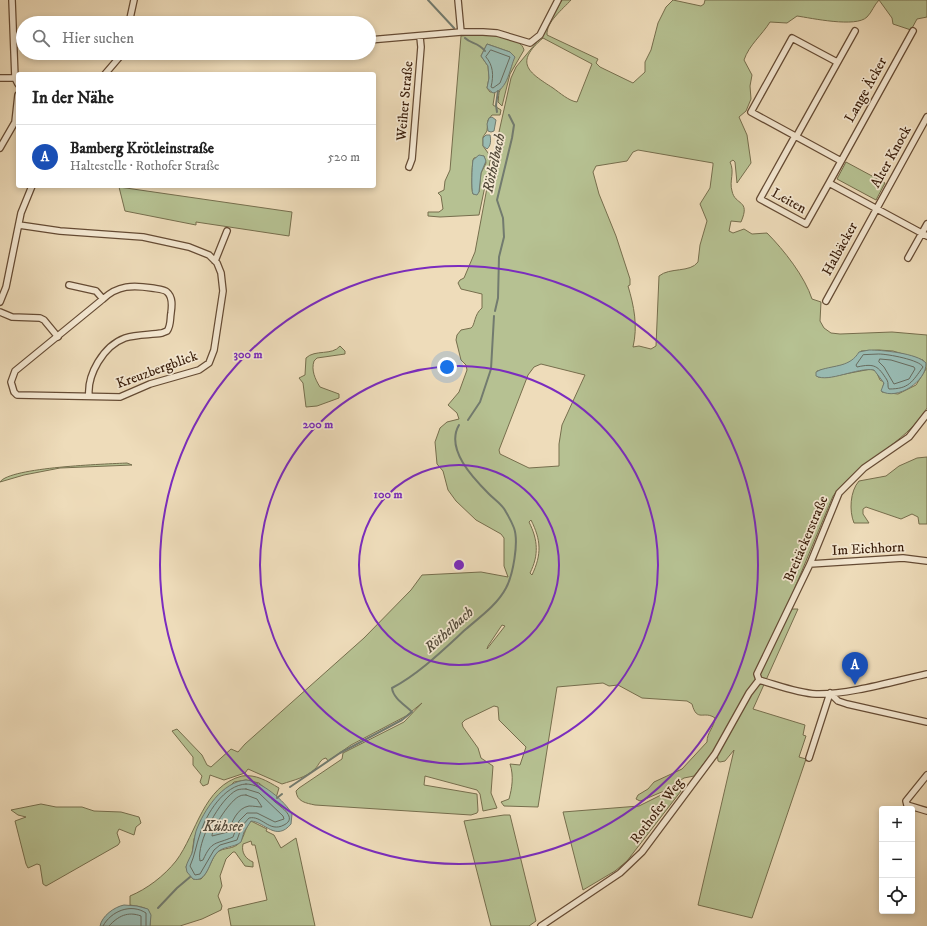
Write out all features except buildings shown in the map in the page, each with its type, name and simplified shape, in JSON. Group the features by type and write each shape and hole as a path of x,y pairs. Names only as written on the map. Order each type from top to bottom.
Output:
{"street":[{"path":"12,0 14,78 16,81"},
{"path":"131,16 134,0"},
{"path":"458,0 460,8 460,32"},
{"path":"376,40 420,37 460,32 497,33 530,43 540,35 558,0"},
{"path":"795,137 854,31"},
{"name":"Lange Äcker","path":"829,182 913,31"},
{"name":"Weiher Straße","path":"409,167 412,159 421,47 420,37"},
{"path":"837,62 792,38 751,112 841,161"},
{"path":"106,72 117,60"},
{"path":"0,78 14,78"},
{"path":"0,148 15,122 16,113"},
{"name":"Alter Knock","path":"876,208 927,117"},
{"name":"Leiten","path":"795,137 760,199 806,224 829,182"},
{"path":"829,182 924,234"},
{"path":"0,302 6,287 23,204 31,188"},
{"name":"Halbäcker","path":"826,301 876,208"},
{"path":"908,258 924,234 927,224"},
{"path":"19,225 60,231 143,237 189,247 209,255 214,261 227,231"},
{"name":"Kreuzbergblick","path":"89,396 89,385 92,371 116,343 126,338 162,333 169,328 172,299 167,292 140,286 126,286 116,290 16,371 10,381 12,388 18,395 22,396 120,397 150,384 195,372 207,366 214,350 223,291 221,273 214,261"},
{"path":"69,285 96,291 103,300"},
{"path":"0,312 12,317 40,318 44,320 58,338"},
{"name":"Breitäckerstraße","path":"759,680 757,674 810,564 839,494 864,468 909,437 927,414"},
{"name":"Im Eichhorn","path":"810,564 904,558 927,561"},
{"path":"759,680 805,692 830,693 927,674"},
{"name":"Rothofer Weg","path":"541,926 620,873 642,852 715,754 749,693 759,680"},
{"path":"830,693 838,701 846,704 927,722"},
{"path":"809,758 830,693"},
{"path":"927,775 906,801 907,805 927,811"}],"green space":[{"path":"562,0 571,0 549,25 547,35 598,59 596,63 600,67 633,83 645,72 645,62 651,50 658,23 666,7 673,0 701,6 704,4 705,0 879,0 867,17 853,22 822,20 797,16 787,23 770,22 752,45 744,60 752,75 750,86 751,99 746,111 739,117 747,135 751,163 737,183 735,162 733,160 730,162 732,169 732,191 736,199 743,206 744,215 741,222 731,221 729,231 733,233 744,229 752,234 767,233 793,264 812,299 821,302 820,321 824,328 831,333 892,332 927,335 927,408 906,433 855,472 833,496 786,609 798,609 753,709 805,725 803,735 806,736 799,757 806,759 752,918 698,905 734,750 725,761 720,762 718,761 717,752 715,749 694,776 684,778 664,791 643,800 640,801 636,799 638,795 648,789 654,782 682,769 707,742 708,735 715,718 707,715 699,715 694,710 692,704 687,701 642,698 618,685 609,686 603,683 557,687 538,807 504,806 501,802 509,799 510,795 512,777 510,764 520,765 526,747 499,720 498,707 494,706 465,720 462,723 463,727 478,748 481,758 493,766 491,793 497,808 483,811 480,794 477,790 425,776 424,785 477,794 478,811 477,813 471,815 315,805 308,804 298,798 296,791 299,788 342,759 343,753 404,722 422,703 406,716 351,745 328,761 326,758 322,760 315,769 307,775 282,784 248,769 245,773 224,780 210,775 208,784 203,786 200,782 202,776 193,765 193,757 172,731 177,729 202,755 207,765 211,767 231,749 238,752 245,744 364,638 411,590 422,575 481,572 508,577 504,566 504,538 501,534 476,520 456,501 448,490 443,471 437,464 435,442 440,428 447,422 459,419 457,413 448,405 459,392 467,370 466,365 461,360 456,340 457,335 461,330 472,327 477,313 482,308 482,294 461,289 458,283 464,278 475,252 489,177 511,78 516,67 541,37","holes":["543,38 592,64 577,102 571,100 531,72 527,61 529,54","638,150 713,163 710,188 700,204 707,221 700,245 698,262 690,268 664,273 659,276 656,346 651,349 639,346 633,347 635,324 634,309 628,286 630,285 630,279 616,236 599,194 593,172 596,166 627,161 633,152","861,351 893,351 923,360 926,369 916,385 898,394 882,392 884,382 880,380 876,371 871,369 829,377 818,377 817,371 847,364 856,358","541,364 585,375 562,425 559,444 559,466 529,468 500,454 499,450 528,375 534,367","531,520 537,534 539,547 539,554 532,575 530,573 536,554 536,541 529,522","502,625 505,626 487,649"]},
{"path":"879,0 927,0 927,17 917,19 911,30 893,24 892,18"},
{"path":"483,34 513,39 522,46 524,50 510,74 502,106 498,102 499,91 508,76 511,67 512,62 510,52 487,44 481,56 488,66 489,78 487,88 490,92 495,92 493,105 501,110 500,115 492,115 488,120 487,131 483,137 483,146 491,157 479,215 440,217 428,216 428,212 439,212 443,209 441,196 438,193 444,190 445,181 450,170 461,36","holes":["484,156 486,163 481,173 479,192 473,194 473,160 474,158"]},
{"path":"846,162 885,183 876,200 837,179"},
{"path":"119,188 292,212 289,236 196,222 196,225 125,211"},
{"path":"340,346 345,351 345,354 317,358 314,361 313,368 315,378 320,387 339,394 339,398 317,406 306,407 303,383 299,378 305,375 306,358 310,355 333,351"},
{"path":"927,457 927,524 919,524 918,517 912,514 901,519 866,507 863,509 863,514 869,523 854,523 851,513 851,501 856,485 859,481 886,476 899,466 917,458"},
{"path":"127,463 132,465 60,468 24,475 0,482 8,477 21,473 39,470 81,465"},
{"path":"242,776 257,777 279,788 276,798 259,783 246,780 234,782 211,805 200,822 194,839 192,854 186,867 193,879 201,879 217,852 234,847 240,843 251,821 267,829 266,831 274,835 281,848 296,838 315,926 231,926 228,909 267,900 255,845 252,845 251,841 243,844 243,853 253,862 253,867 245,866 235,852 233,852 226,859 220,876 222,886 218,896 222,906 221,910 202,919 180,926 150,926 149,912 144,908 130,905 130,896 149,886 171,867 183,850 202,812 210,800 218,790 229,781"},
{"path":"677,787 681,791 627,861 615,871 583,890 563,812 639,806"},
{"path":"41,804 56,807 82,807 94,811 121,812 139,817 141,823 136,827 134,835 119,829 117,833 120,842 118,845 46,886 43,884 40,865 37,864 28,868 26,864 15,821 26,817 18,815 11,810"},
{"path":"510,815 536,921 529,926 491,926 464,821"}],"water":[{"path":"487,44 510,52 515,57 508,78 502,88 493,93 487,88 489,78 488,66 481,56"},
{"path":"492,117 496,120 494,131 491,132 488,131 487,124 489,118"},
{"path":"486,135 490,135 491,139 490,145 487,149 483,146 483,138"},
{"path":"479,155 484,156 486,161 481,173 479,192 477,195 473,194 472,192 472,172 473,160"},
{"path":"869,350 907,354 926,363 925,370 922,376 910,388 895,393 881,391 884,383 874,370 860,371 828,378 816,376 816,372 820,370 847,363 859,352"},
{"name":"Kühsee","path":"246,780 259,784 272,792 284,803 292,814 291,824 286,829 275,831 251,821 244,832 241,842 218,851 205,875 202,878 193,879 187,872 186,867 192,853 199,823 209,806 222,791 237,782"},
{"path":"124,905 148,909 151,915 150,926 100,926 101,922 109,912"}],"waterway":[{"path":"428,0 454,28"},
{"path":"465,38 480,46 485,51"},
{"name":"Röthelbach","path":"497,112 496,105 498,91"},
{"name":"Röthelbach","path":"495,311 498,298 499,257 504,237 503,218 497,200 514,125 509,115"},
{"name":"Röthelbach","path":"468,420 480,402 491,369 494,316"},
{"name":"Röthelbach","path":"290,787 340,753 402,720 412,712 397,698 392,688 422,668 482,615 498,600 509,582 516,550 514,528 503,507 476,480 458,453 456,434 459,425"},
{"name":"Röthelbach","path":"277,798 282,794"},
{"name":"Röthelbach","path":"158,908 190,877"}],"place":[{"name":"Bamberg Krötleinstraße","path":"855,685"}]}
